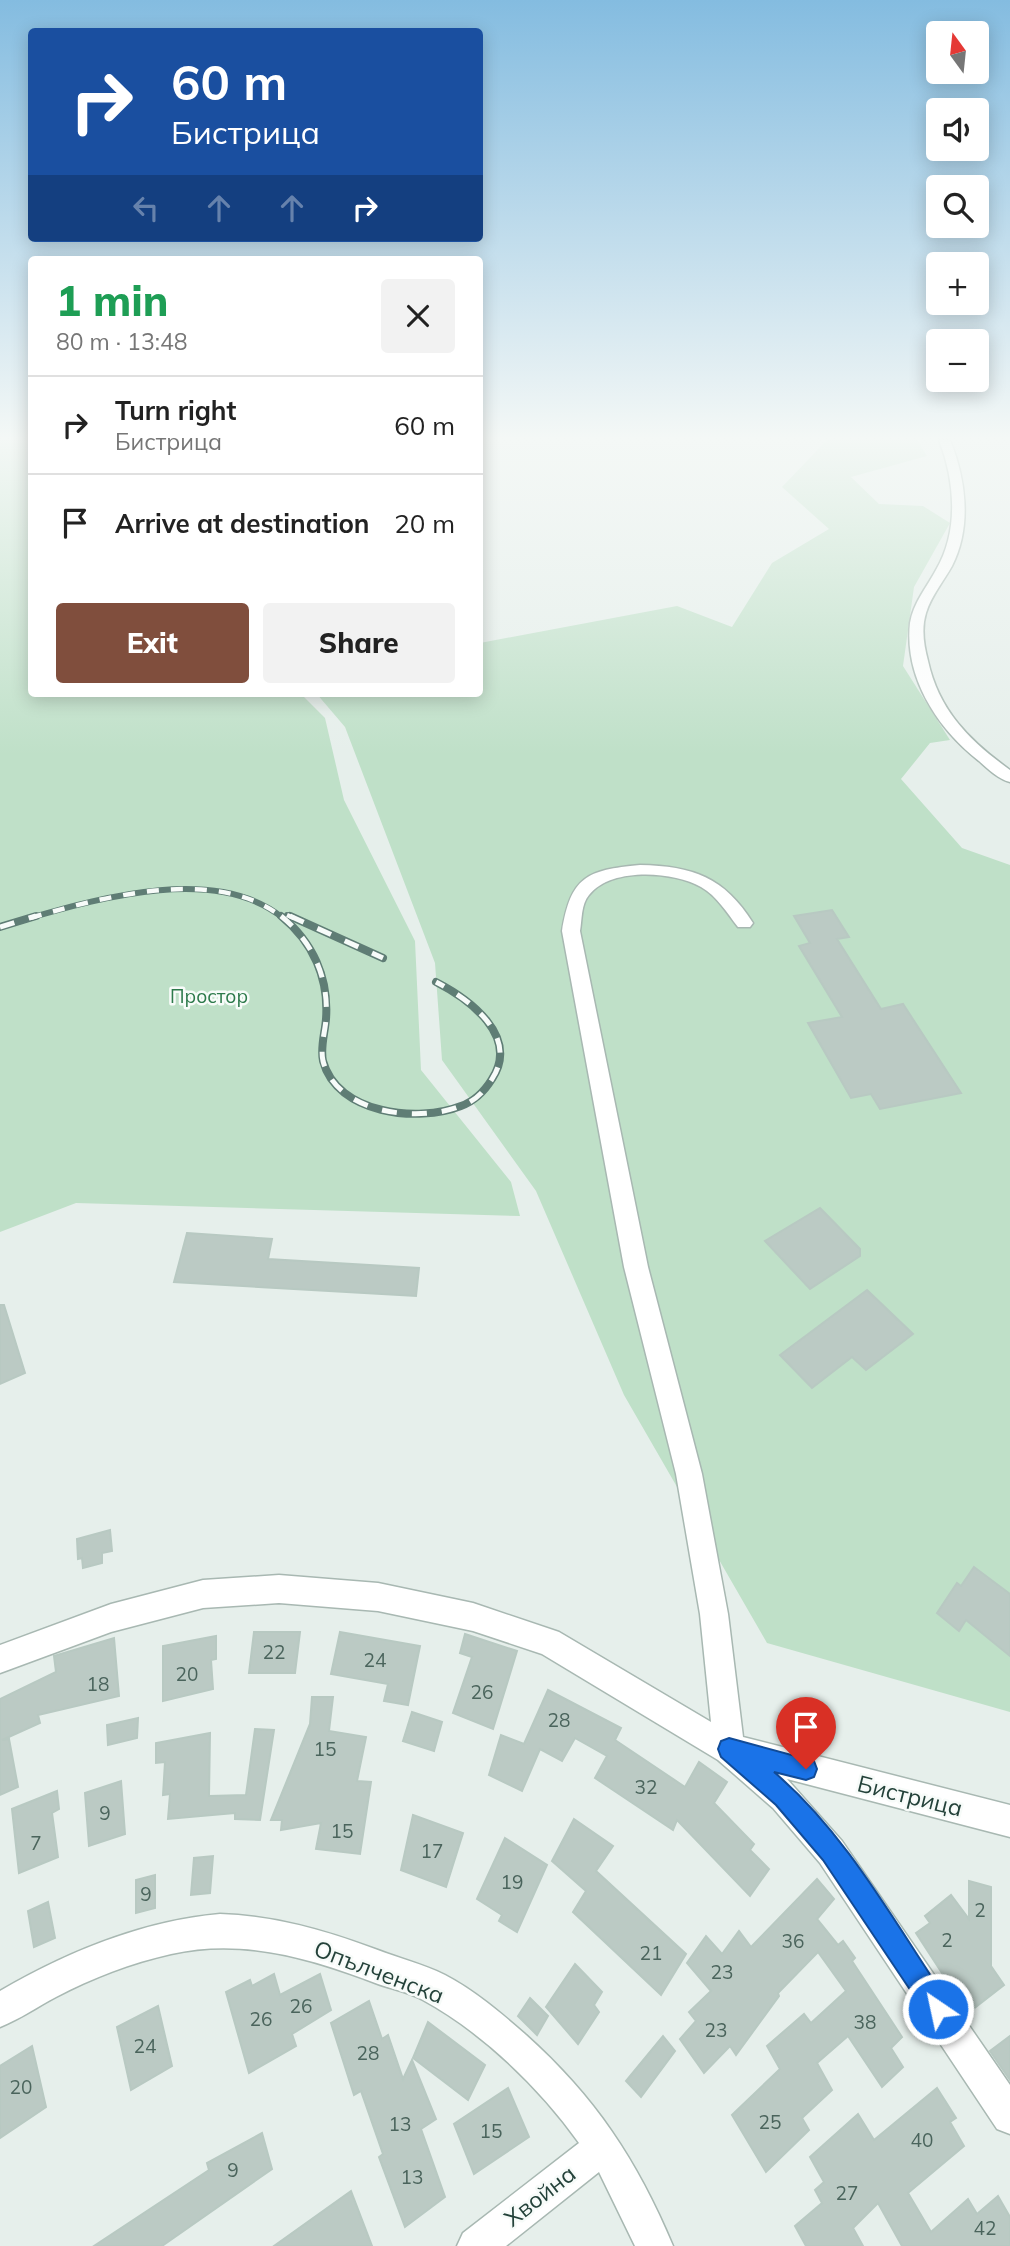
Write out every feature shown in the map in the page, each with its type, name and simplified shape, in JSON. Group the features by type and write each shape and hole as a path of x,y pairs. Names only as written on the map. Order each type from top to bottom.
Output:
{"street":[{"path":"951,545 948,560 919,612 916,636 923,677 933,704 953,731 1010,777"},
{"path":"729,1749 714,1614 689,1474 636,1267 570,931 579,895 597,878 626,871 684,876 708,883 744,923"},
{"path":"0,1659 111,1618 202,1594 279,1589 378,1597 473,1617 549,1642 729,1749 785,1797 831,1852 1010,2116"},
{"name":"Бистрица","path":"729,1749 1010,1821"},
{"name":"Опълченска","path":"0,2010 45,1983 118,1954 197,1933 271,1933 349,1956 434,1988 466,2009 539,2069 604,2146 654,2246"},
{"name":"Хвойна","path":"476,2246 604,2146"}],"green space":[{"name":"Простор","path":"0,545 28,545 28,697 304,697 325,718 344,800 415,941 421,1070 511,1182 520,1216 76,1203 0,1232"},
{"path":"802,545 938,545 914,587 903,666 950,740 930,743 901,779 962,848 1010,865 1010,1712 767,1643 624,1395 536,1191 442,1060 435,963 345,727 319,697 483,697 483,642 677,606 732,627 772,563"}],"building":[{"path":"832,910 849,937 837,939 881,1009 903,1004 961,1093 880,1109 871,1094 851,1098 808,1023 842,1017 799,946 810,943 794,916"},
{"path":"820,1208 860,1249 860,1256 810,1289 765,1241"},
{"path":"187,1233 272,1239 268,1259 419,1268 416,1296 174,1282"},
{"path":"867,1290 913,1334 866,1370 852,1357 812,1388 780,1355"},
{"path":"0,1305 4,1305 25,1373 0,1384"},
{"path":"110,1530 112,1551 102,1553 102,1563 83,1568 82,1558 78,1559 77,1539"},
{"path":"974,1567 1010,1594 1010,1656 966,1620 959,1631 937,1613 957,1583 961,1586"},
{"path":"254,1632 300,1632 295,1673 249,1673"},
{"path":"340,1632 420,1646 408,1705 384,1701 388,1684 331,1674"},
{"path":"465,1634 517,1651 493,1729 453,1713 472,1657 460,1653"},
{"path":"216,1636 216,1659 211,1660 213,1689 163,1701 163,1646"},
{"path":"114,1638 119,1696 38,1715 40,1723 2,1740 9,1739 18,1787 0,1795 0,1699 56,1672 54,1656"},
{"path":"548,1690 621,1728 615,1740 685,1787 699,1762 727,1782 714,1803 754,1844 750,1850 769,1869 750,1896 677,1820 673,1830 595,1778 607,1756 575,1738 562,1761 540,1749 522,1791 489,1775 501,1735 524,1744"},
{"path":"312,1697 333,1697 329,1731 366,1737 357,1781 371,1782 360,1854 316,1849 321,1823 281,1830 282,1820 271,1820 310,1724"},
{"path":"412,1712 442,1722 434,1751 403,1741"},
{"path":"138,1718 137,1738 108,1745 107,1725"},
{"path":"255,1729 274,1730 260,1820 235,1819 235,1813 168,1819 170,1794 163,1795 165,1762 156,1763 156,1743 210,1733 209,1796 246,1795"},
{"path":"121,1781 125,1834 89,1846 85,1793"},
{"path":"57,1791 59,1809 52,1813 58,1857 19,1873 12,1809"},
{"path":"413,1815 463,1833 446,1887 401,1870"},
{"path":"574,1819 613,1846 596,1871 686,1954 661,1995 573,1912 586,1891 552,1861"},
{"path":"505,1838 547,1865 517,1932 499,1921 502,1915 477,1899"},
{"path":"213,1856 210,1893 191,1895 194,1858"},
{"path":"155,1875 155,1908 136,1913 136,1880"},
{"path":"817,1879 834,1899 817,1919 838,1945 843,1941 855,1958 852,1961 902,2037 891,2048 903,2067 882,2087 848,2036 817,2063 832,2090 802,2118 809,2130 766,2172 732,2115 780,2069 767,2046 804,2014 811,2023 846,1991 818,1952 778,1993 779,1996 736,2055 730,2046 704,2073 680,2039 696,2021 689,2012 711,1991 687,1963 706,1936 722,1954 739,1931 751,1947"},
{"path":"969,1881 991,1887 991,1966 1004,1985 968,2013 916,1933 930,1923 925,1916 951,1895 969,1919"},
{"path":"48,1902 55,1938 34,1947 28,1911"},
{"path":"575,1964 602,1992 594,2005 599,2012 578,2044 546,2007"},
{"path":"274,1974 280,1995 320,1974 331,2010 292,2034 296,2046 249,2073 226,1992 250,1980 252,1986"},
{"path":"530,1998 548,2016 537,2035 518,2016"},
{"path":"369,2001 382,2039 388,2035 403,2079 412,2060 436,2119 421,2129 445,2197 405,2227 379,2157 383,2154 361,2091 354,2095 331,2023"},
{"path":"158,2006 172,2066 131,2090 117,2027"},
{"path":"428,2022 485,2065 468,2100 413,2058"},
{"path":"663,2036 675,2051 641,2097 626,2081"},
{"path":"1010,2036 1010,2080 990,2051"},
{"path":"32,2046 46,2107 0,2138 0,2066"},
{"path":"508,2088 529,2137 474,2174 454,2124"},
{"path":"937,2088 956,2118 950,2122 964,2146 908,2193 931,2232 968,2199 977,2214 998,2196 1010,2217 1010,2246 902,2246 878,2203 853,2228 863,2246 806,2246 795,2226 822,2203 815,2190 824,2182 810,2157 858,2114 874,2140"},
{"path":"262,2133 272,2169 162,2246 94,2246 209,2170 207,2163"},
{"path":"351,2191 372,2246 274,2246"}],"railway":[{"path":"30,918 125,895 194,889 226,893 256,902 283,918"},
{"path":"287,915 294,918"},
{"path":"0,927 36,916"},
{"path":"281,916 302,937 322,975 326,1004 323,1061 331,1079 344,1093 361,1103 402,1113 443,1111 471,1102 492,1079 499,1063 500,1048 495,1034 476,1009 436,982"},
{"path":"290,916 383,958"}],"route":[{"path":"806,1769 729,1749 785,1797 831,1852 938,2009"}]}
